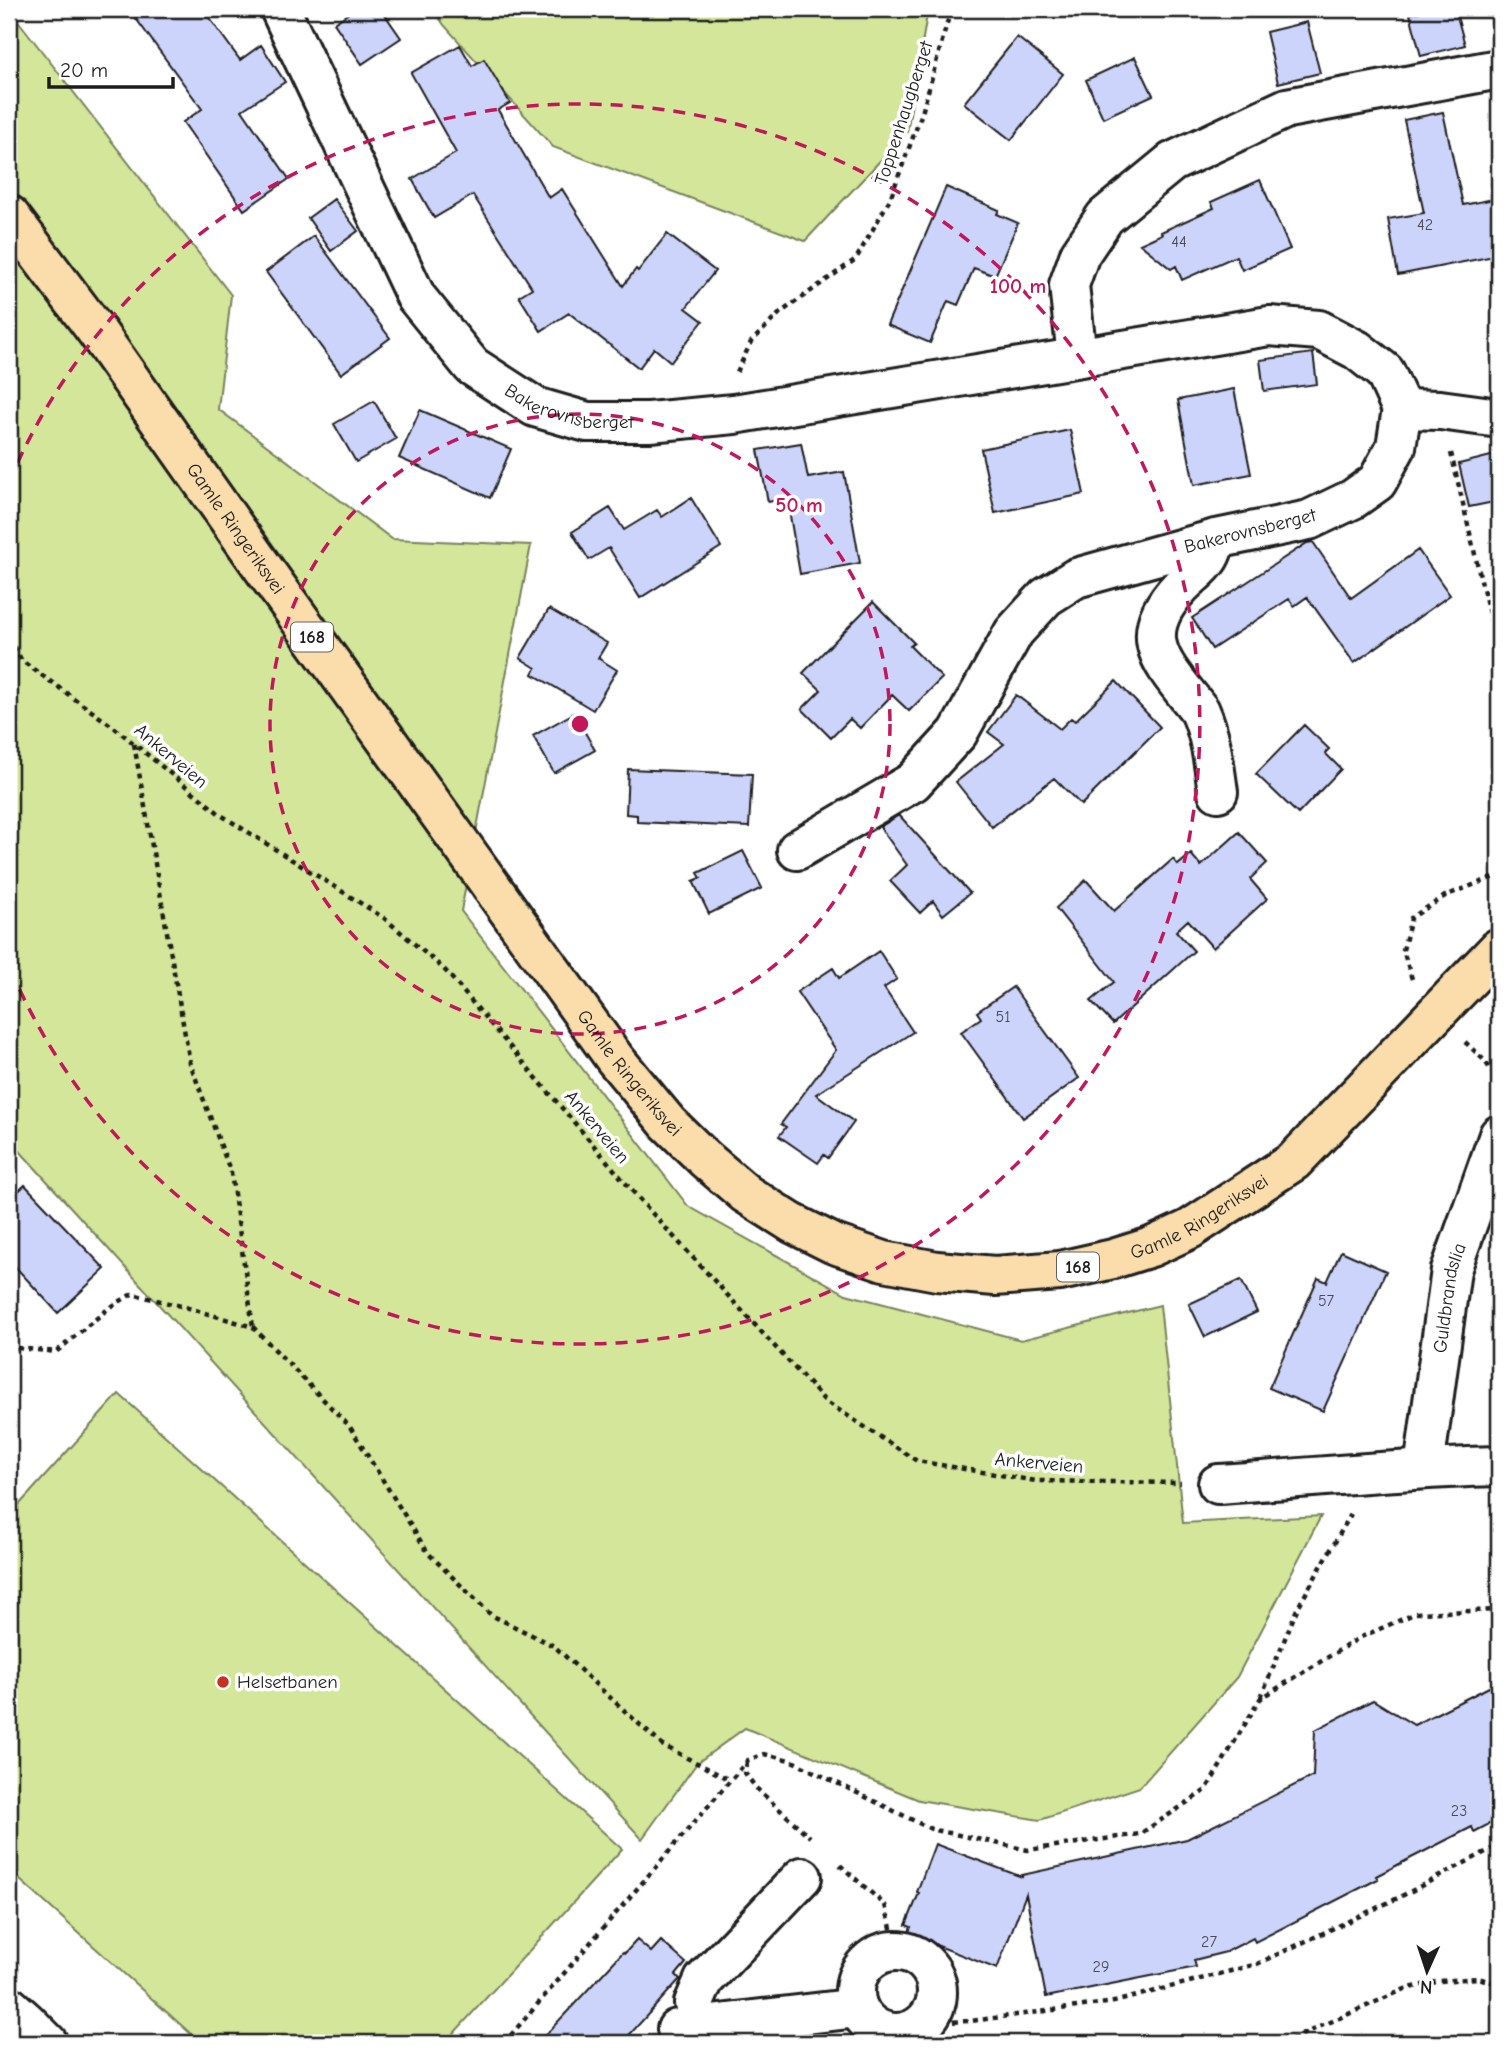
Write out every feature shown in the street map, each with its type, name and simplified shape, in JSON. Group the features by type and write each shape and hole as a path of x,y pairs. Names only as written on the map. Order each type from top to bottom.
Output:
{"main road":[{"name":"Gamle Ringeriksvei","path":"9,215 97,332 615,1059 668,1123 746,1194 792,1223 834,1244 884,1261 995,1276 1060,1271 1152,1247 1190,1229 1294,1161 1499,948"}],"street":[{"name":"Bakerovnsberget","path":"280,9 416,297 472,366 535,407 587,422 649,422 734,414 1269,326 1319,330 1357,350 1385,372 1402,409 1396,447 1377,482 1353,499 1309,520 1216,539 1076,578 1046,597 1014,632 958,733 913,782 797,850"},
{"path":"1077,357 1069,285 1080,254 1105,217 1172,162 1287,108 1499,69"},
{"path":"1402,409 1440,410 1499,418"},
{"path":"1216,539 1208,560 1166,604 1157,623 1156,645 1162,663 1200,711 1204,720 1218,792"},
{"name":"Guldbrandslia","path":"1424,1468 1451,1270 1499,1135"},
{"path":"1218,1484 1424,1468 1499,1466"},
{"path":"802,1877 704,1980 688,2027 858,2008"},
{"path":"884,1952 911,1953 923,1960 932,1971 937,1997 933,2010 901,2033 877,2029 865,2020 858,2008 856,1980 862,1968 884,1952"},
{"path":"9,2006 48,2043"}],"path":[{"name":"Toppenhaugberget","path":"734,414 734,378 751,342 780,313 856,259 890,199 922,113 951,9"},
{"path":"1440,410 1499,656"},
{"name":"Ankerveien","path":"9,638 22,661 115,728 220,815 384,918 444,969 640,1200 825,1401 917,1461 1036,1481 1218,1484"},
{"path":"133,743 190,1063 231,1173 253,1327"},
{"path":"1412,979 1403,950 1411,918 1444,896 1499,875"},
{"path":"1465,1042 1485,1061 1499,1083"},
{"path":"9,1342 18,1348 56,1352 109,1308 132,1294 253,1327 350,1427 428,1553 491,1615 554,1646 662,1745 730,1780"},
{"path":"504,2043 730,1780 748,1760 764,1754 790,1760 931,1829 1028,1850 1140,1834 1206,1790 1260,1699 1297,1609 1374,1473"},
{"path":"1260,1699 1359,1638 1416,1613 1499,1610"},
{"path":"901,2033 1114,2002 1257,1964 1398,1898 1499,1845"},
{"path":"1283,2043 1405,1989 1440,1981 1478,1978 1499,1984"}],"green space":[{"path":"9,9 231,295 218,409 392,539 531,545 461,911 688,1206 846,1294 1021,1340 1160,1305 1183,1523 1321,1516 1237,1677 1140,1787 1040,1820 919,1800 745,1728 697,1763 642,1839 9,1139"},
{"path":"433,9 928,9 907,132 805,241 553,147 444,25"},
{"name":"Helsetbanen","path":"119,1394 622,1849 445,2043 201,2043 9,1870 9,1516"}],"building":[{"path":"129,9 203,9 240,60 261,45 285,82 242,110 289,179 244,210 183,122 202,109"},
{"path":"355,9 381,9 401,38 362,64 334,23"},
{"path":"1431,9 1455,9 1465,45 1421,56 1410,14"},
{"path":"1307,22 1320,73 1278,83 1266,32"},
{"path":"1017,37 1063,74 1011,140 964,103"},
{"path":"460,45 472,66 484,59 510,103 498,110 549,198 562,189 623,286 667,234 715,271 686,308 703,321 671,362 654,348 639,368 569,313 541,331 519,296 532,288 473,195 434,218 412,179 456,153 411,73"},
{"path":"1135,57 1153,95 1103,118 1086,80"},
{"path":"1443,112 1463,205 1499,198 1499,255 1398,275 1388,219 1424,213 1404,120"},
{"path":"1260,180 1290,249 1242,270 1236,256 1182,280 1176,266 1171,269 1140,244 1214,208 1211,202"},
{"path":"946,187 999,210 997,214 1018,223 995,276 974,268 958,305 948,301 930,343 887,325"},
{"path":"334,199 358,231 331,251 308,218"},
{"path":"314,236 390,338 341,374 266,272"},
{"path":"1313,353 1317,384 1264,391 1260,360"},
{"path":"1234,389 1251,474 1194,485 1178,400"},
{"path":"374,401 396,439 356,462 334,424"},
{"path":"420,410 511,449 490,498 399,458"},
{"path":"1070,430 1084,494 995,513 981,449"},
{"path":"801,443 808,478 844,472 860,563 800,574 787,498 768,502 758,450"},
{"path":"1499,454 1499,501 1469,507 1459,464"},
{"path":"691,498 721,547 640,598 609,548 589,560 572,532 610,508 624,530 657,510 662,517"},
{"path":"1313,542 1351,598 1418,550 1450,595 1354,663 1307,597 1294,606 1289,599 1212,649 1192,618 1307,543"},
{"path":"873,602 914,643 910,646 942,678 909,711 892,695 860,728 850,719 831,738 802,709 821,690 803,673"},
{"path":"549,609 607,643 598,658 617,670 593,710 533,674 536,668 520,658"},
{"path":"1116,681 1160,727 1081,805 1054,778 992,827 956,782 1004,744 988,732 1016,695 1060,729 1071,718 1075,721"},
{"path":"574,713 595,750 554,773 533,736"},
{"path":"1304,725 1329,749 1325,753 1341,769 1298,814 1256,774"},
{"path":"628,769 752,774 749,827 637,822 637,815 626,814"},
{"path":"899,815 970,893 943,915 933,901 920,913 890,881 907,865 880,827"},
{"path":"1239,832 1267,863 1250,879 1267,899 1213,948 1188,920 1176,931 1194,951 1113,1024 1091,1001 1114,982 1056,908 1086,880 1114,911 1173,859 1178,865 1191,854 1201,866"},
{"path":"743,851 762,888 709,914 693,881 701,878 698,873"},
{"path":"879,951 897,979 884,988 913,1032 816,1094 854,1122 828,1158 824,1155 818,1163 779,1136 786,1127 781,1124 836,1050 797,992 833,968 839,978"},
{"path":"1013,987 1079,1078 1023,1118 961,1032 981,1018 977,1012"},
{"path":"25,1185 105,1269 58,1313 9,1260 9,1200"},
{"path":"1341,1251 1386,1271 1323,1411 1269,1388 1318,1278 1327,1282"},
{"path":"1241,1280 1257,1312 1205,1337 1189,1304"},
{"path":"1499,1682 1499,1819 1474,1832 1472,1827 1255,1942 1253,1938 1226,1952 1194,1960 1196,1967 1046,1997 1026,1894 997,1969 908,1934 911,1927 906,1925 935,1844 1022,1877 1187,1839 1313,1776 1315,1730 1373,1700 1414,1725"},
{"path":"637,1940 651,1952 661,1941 686,1963 676,1975 680,1979 622,2043 538,2043 623,1952"}],"place":[{"name":"Helsetbanen","path":"223,1682"}]}
